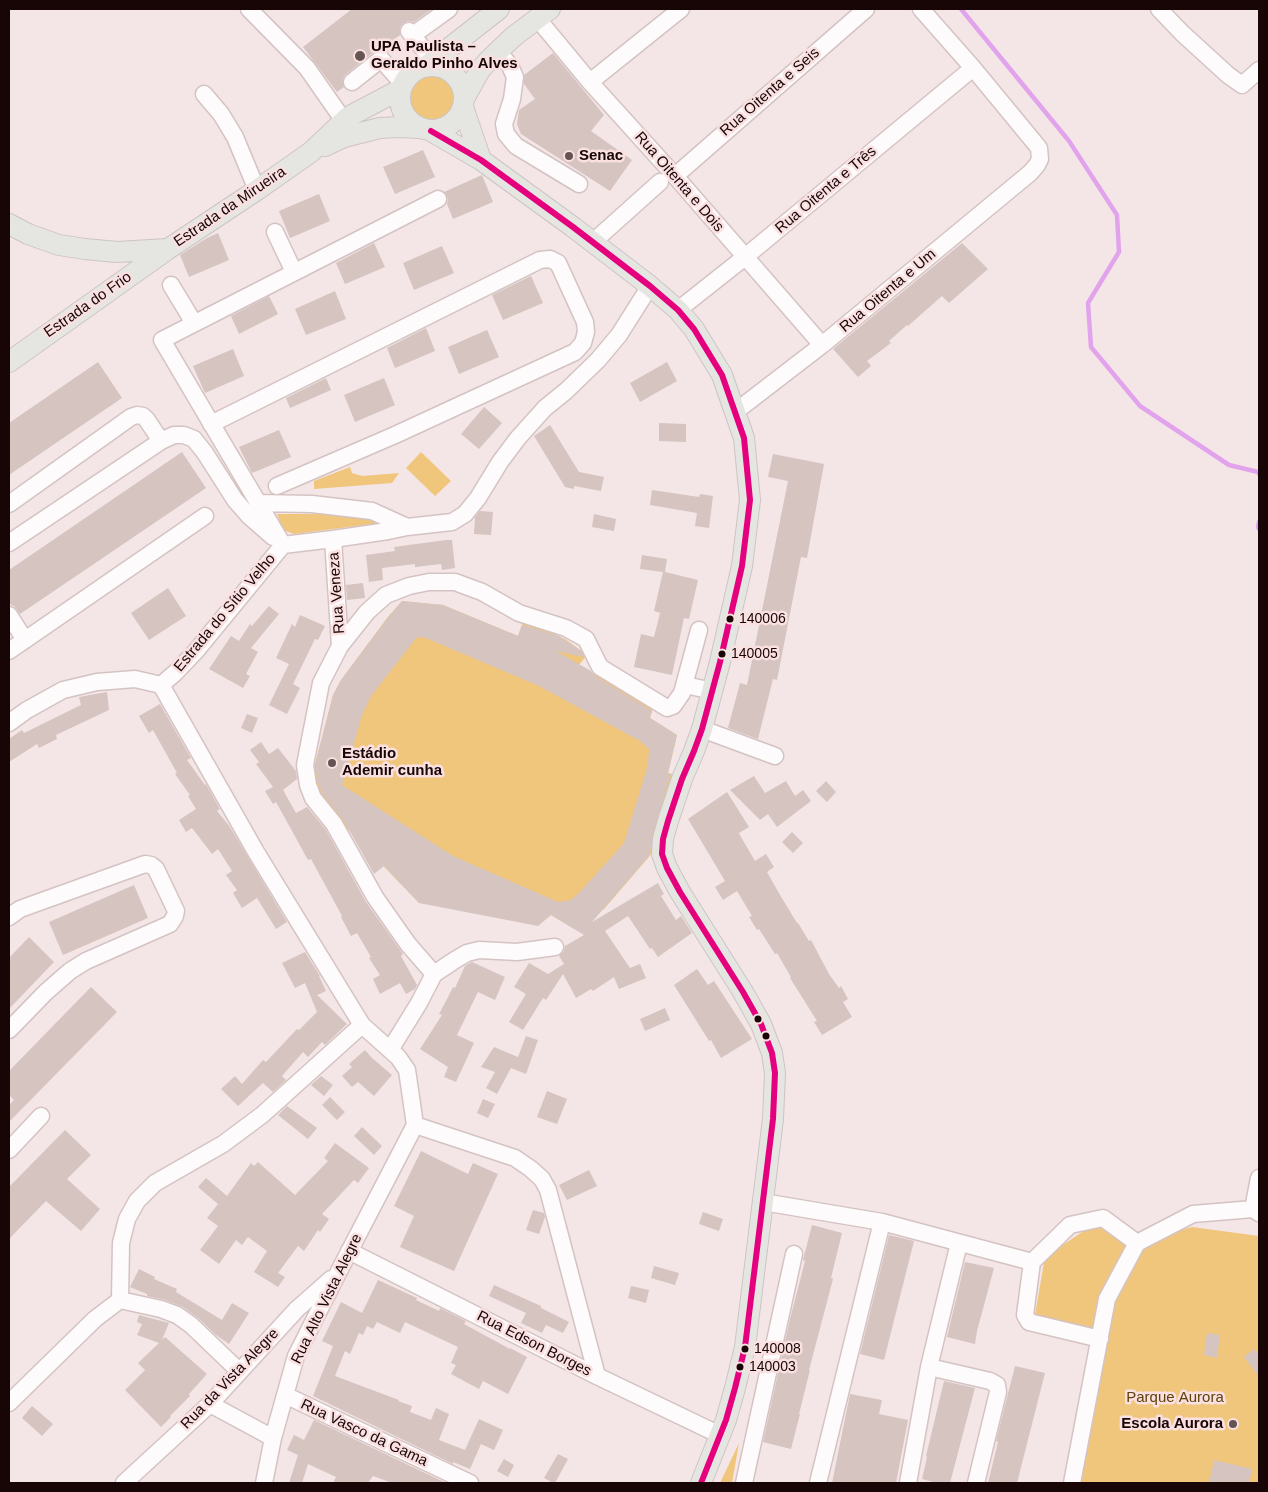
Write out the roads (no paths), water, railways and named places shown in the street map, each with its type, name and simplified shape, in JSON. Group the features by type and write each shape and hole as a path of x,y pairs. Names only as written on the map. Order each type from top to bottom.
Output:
{"main road":[{"name":"Estrada da Mirueira","path":"9,224 28,234 59,245 117,252 168,249 312,152 344,121 402,86 413,73 429,63 499,9"},
{"path":"312,152 344,137 380,128 399,127 425,130 442,129 451,124 459,116 480,70 543,13"},
{"path":"429,63 441,67 455,76 460,82 464,103 481,160"},
{"path":"402,86 401,108 412,124 481,160 596,239 678,310 694,330 722,375 744,438 750,500 742,566 713,691 694,752 682,779 668,820 663,839 662,854 680,892 744,992 761,1024 772,1053 775,1073 773,1119 745,1347 735,1388 720,1435 701,1483"},
{"name":"Estrada do Frio","path":"9,362 168,249"}],"street":[{"path":"249,9 307,68 344,121"},
{"path":"429,63 411,33 449,9"},
{"path":"590,82 681,9"},
{"name":"Rua Oitenta e Seis","path":"596,239 866,9"},
{"path":"921,9 974,68"},
{"path":"1158,9 1182,34 1242,85 1259,70"},
{"name":"Rua Oitenta e Dois","path":"543,13 590,82 667,179 745,257 822,345"},
{"path":"500,53 510,66 514,77 512,99 504,124 506,134 516,146 579,184"},
{"path":"352,82 381,59 402,86"},
{"name":"Rua Oitenta e Um","path":"734,412 822,345 1030,173 1037,165 1040,159 1039,148 974,68"},
{"name":"Rua Oitenta e Três","path":"678,310 974,68"},
{"path":"204,94 221,114 234,137 258,190"},
{"path":"283,545 162,340 438,199"},
{"path":"275,232 294,272"},
{"path":"211,424 540,260 550,258 558,263 585,322 586,332 583,343 575,352 395,435 277,486"},
{"path":"171,285 194,323"},
{"name":"Rua Veneza","path":"434,974 408,944 375,897 334,824 313,798 308,785 305,765 321,683 340,646 333,539 452,522 464,514 478,498 500,462 518,438 546,408 598,360 619,335 650,286"},
{"path":"9,504 131,417 143,416 161,441"},
{"path":"9,543 161,441 174,435 184,435 194,438 206,453 244,511 283,545"},
{"path":"258,503 312,504 372,511 407,527"},
{"path":"9,651 205,516"},
{"name":"Estrada do Sítio Velho","path":"9,723 26,710 63,690 97,682 136,679 161,685 196,651 283,545 333,539"},
{"path":"340,646 367,612 386,595 409,586 429,582 455,582 482,592 519,613 566,628 586,639 600,667 667,708 673,706 679,700 700,630"},
{"path":"9,615 25,640"},
{"path":"161,685 256,852 362,1025 398,1057 407,1070 415,1125 516,1158 542,1179 548,1190 598,1376"},
{"path":"685,685 713,691"},
{"path":"702,729 775,756"},
{"path":"9,917 20,909 145,864 156,868 176,911 170,924 86,961 70,971 46,992 9,1030"},
{"path":"390,1050 419,1003 434,974 467,953 479,950 517,952 555,947"},
{"path":"120,1300 121,1243 127,1219 137,1201 155,1183 223,1144 262,1115 362,1025"},
{"path":"9,1150 41,1116"},
{"name":"Rua Alto Vista Alegre","path":"264,1483 273,1438 296,1356 415,1125"},
{"path":"1072,1483 1107,1300 1137,1243 1193,1214 1256,1211 1259,1178"},
{"path":"763,1202 882,1222 1032,1262"},
{"path":"1100,1339 1029,1322 1025,1315 1032,1262 1070,1225 1103,1218 1137,1243"},
{"path":"818,1483 882,1222"},
{"path":"908,1483 929,1367 960,1243"},
{"name":"Rua Edson Borges","path":"349,1251 720,1435"},
{"path":"744,1483 794,1254"},
{"name":"Rua da Vista Alegre","path":"124,1483 210,1404 296,1308 337,1274"},
{"path":"9,1402 95,1319 120,1300 161,1309 177,1315 191,1325 239,1371"},
{"path":"929,1367 990,1381 997,1385 998,1392 976,1483"},
{"name":"Rua Vasco da Gama","path":"284,1395 470,1483"},
{"path":"210,1404 273,1438"}],"waterway":[{"path":"961,9 1069,141 1117,215 1119,252 1088,303 1091,347 1140,406 1229,465 1258,472 1259,474"},
{"path":"1259,522 1259,529"}],"place":[{"name":"UPA Paulista – Geraldo Pinho Alves","path":"360,56"},
{"name":"Senac","path":"569,156"},
{"name":"140006","path":"730,619"},
{"name":"140005","path":"722,654"},
{"name":"Estádio Ademir cunha","path":"332,763"},
{"name":"140008","path":"745,1349"},
{"name":"140003","path":"740,1367"},
{"name":"Escola Aurora","path":"1233,1424"}],"park label":[{"name":"Parque Aurora","path":"1175,1398"}]}
